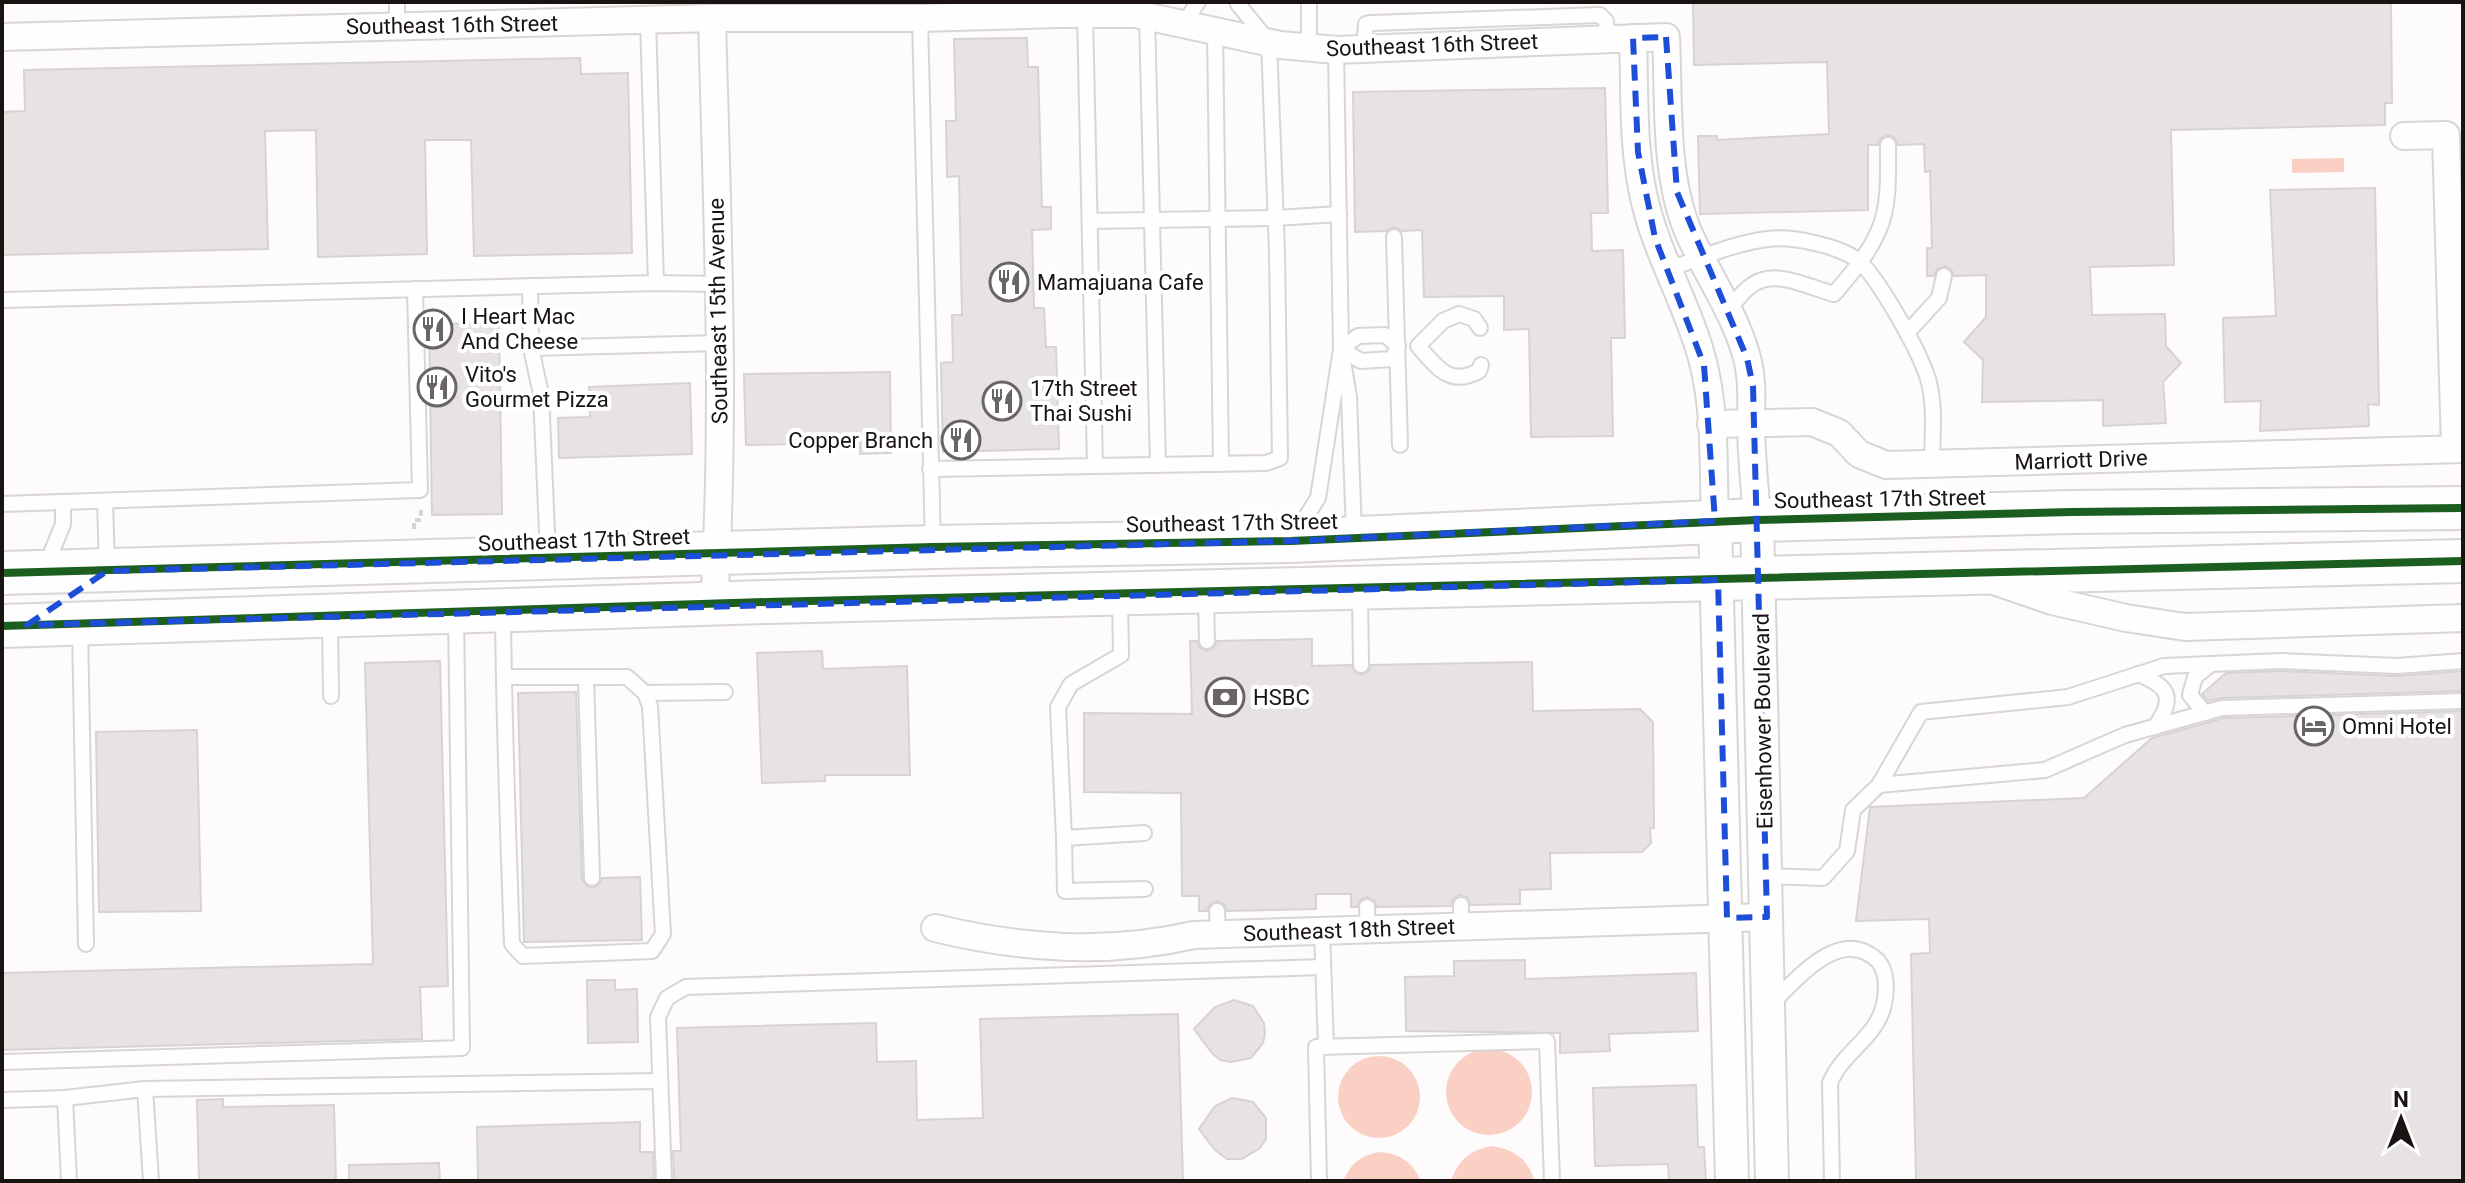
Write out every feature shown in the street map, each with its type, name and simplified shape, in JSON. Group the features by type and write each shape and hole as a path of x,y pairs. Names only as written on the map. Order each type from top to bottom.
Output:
{"main road":[{"name":"Southeast 17th Street","path":"2,573 933,547 1291,541 1715,521 2071,512 2463,508"},
{"path":"1214,592 1314,569 1347,550 1354,538"},
{"path":"14,625 714,604 2463,561"},
{"path":"87,623 114,591 179,569"},
{"path":"14,625 67,601 107,571"}],"street":[{"name":"Southeast 16th Street","path":"2,37 397,14 920,18 1191,13 1215,31 1269,42 1336,50 1666,37"},
{"name":"Southeast 15th Avenue","path":"712,18 720,343 714,604"},
{"name":"Eisenhower Boulevard","path":"1666,37 1671,150 1677,192 1686,227 1729,313 1747,358 1753,386 1751,423 1760,579 1772,1181"},
{"name":"Eisenhower Boulevard","path":"1620,38 1644,199 1655,238 1704,365 1711,424 1718,580 1732,1181"},
{"path":"2404,136 2446,135 2459,449"},
{"path":"2449,227 2463,203"},
{"name":"Marriott Drive","path":"1711,424 1812,422 1839,433 1859,454 1886,465 2459,449"},
{"path":"1972,573 2052,601 2126,618 2185,627 2463,618"},
{"name":"Southeast 18th Street","path":"935,928 986,940 1102,948 1148,945 1194,935 1217,923 1322,931 1368,918 1767,917"}],"lane":[{"path":"1309,2 1309,48"},
{"path":"930,469 1266,463 1280,458 1269,42 1238,4"},
{"path":"656,283 660,14"},
{"path":"1085,14 1095,466"},
{"path":"1147,16 1158,465"},
{"path":"920,18 933,547"},
{"path":"1215,31 1221,464"},
{"path":"1336,50 1341,349 1349,397 1354,538"},
{"path":"1729,313 1744,290 1753,282 1766,278 1781,278 1834,294 1860,262 1879,231 1887,195 1888,145"},
{"path":"1090,221 1339,214"},
{"path":"1394,237 1400,445"},
{"path":"1669,269 1740,244 1771,238 1822,244 1860,262 1907,333 1929,381 1932,464"},
{"path":"1907,333 1939,298 1944,276"},
{"path":"2,300 656,283 719,284"},
{"path":"530,286 531,348 541,394 548,559"},
{"path":"2,504 420,490 415,289"},
{"path":"1291,541 1318,498 1341,349 1358,336 1385,335 1398,346 1418,346 1443,321 1459,314 1474,319 1480,328"},
{"path":"531,348 720,343"},
{"path":"1341,349 1361,361 1392,359 1398,346"},
{"path":"1418,346 1443,373 1465,378 1479,371 1481,365"},
{"path":"105,501 107,571"},
{"path":"44,571 63,524 63,502"},
{"path":"1359,588 1361,665"},
{"path":"1207,641 1214,592"},
{"path":"1120,594 1121,655 1071,684 1058,707 1065,891 1145,889"},
{"path":"503,610 504,677 512,944 523,956 594,947 652,951 663,934 650,706 645,693 627,677 504,677"},
{"path":"2,1062 462,1048 456,611"},
{"path":"330,616 331,696"},
{"path":"86,944 87,623"},
{"path":"1766,876 1823,878 1847,851 1853,810 1879,785 1921,712 2068,697 2164,666 2280,661 2397,666 2463,661"},
{"path":"2205,713 2190,695 2195,677 2211,664"},
{"path":"2138,674 2159,683 2167,694 2166,710 2155,727"},
{"path":"586,677 592,878"},
{"path":"645,693 725,692"},
{"path":"1879,785 2045,770 2125,735 2222,708 2463,701"},
{"path":"1064,838 1144,833"},
{"path":"1322,931 1326,1047"},
{"path":"1768,1006 1821,957 1836,951 1853,948 1868,951 1883,967 1886,990 1883,1010 1875,1025 1835,1070 1830,1083 1832,1181"},
{"path":"664,1181 658,1017 667,998 686,987 1323,967"},
{"path":"1319,1181 1316,1047 1547,1041 1552,1181"},
{"path":"2,1100 65,1098 145,1089 660,1081"},
{"path":"145,1089 151,1181"},
{"path":"65,1098 69,1181"}],"path":[{"path":"415,540 414,520 421,520 420,490"}],"highlighted area":[{"path":"1666,37 1677,192 1747,358 1753,386 1767,917 1727,918 1718,580 27,625 107,571 1291,541 1715,521 1704,365 1655,238 1638,152 1633,38"}],"shaded area":[{"path":"2344,158 2344,172 2292,173 2292,159"},
{"path":"1489,1049 1505,1053 1519,1062 1528,1076 1532,1092 1528,1108 1519,1122 1505,1131 1489,1135 1473,1131 1459,1122 1450,1108 1446,1092 1450,1076 1459,1062 1473,1053"},
{"path":"1379,1056 1395,1059 1408,1068 1417,1081 1420,1097 1417,1113 1408,1126 1395,1135 1379,1138 1363,1135 1350,1126 1341,1113 1338,1097 1341,1081 1350,1068 1363,1059"},
{"path":"1492,1146 1519,1156 1532,1173 1534,1181 1451,1181 1466,1157"},
{"path":"1380,1152 1405,1160 1421,1181 1343,1181 1357,1161"}],"building":[{"path":"1693,2 2391,2 2392,103 2385,103 2385,125 2171,130 2174,265 2090,267 2092,315 2165,314 2166,346 2181,363 2163,382 2166,423 2103,426 2103,400 1982,402 1983,360 1964,342 1986,317 1986,275 1954,276 1951,269 1945,266 1937,269 1934,276 1927,276 1927,248 1932,248 1930,171 1925,172 1924,144 1898,145 1894,137 1887,135 1880,139 1878,145 1868,145 1868,210 1700,214 1698,136 1717,136 1717,140 1829,134 1827,62 1694,65"},
{"path":"1027,38 1028,67 1038,67 1042,207 1051,207 1051,229 1032,230 1034,308 1044,308 1046,347 1056,347 1059,449 943,452 941,363 953,362 952,315 962,315 959,176 947,177 946,121 956,121 954,39"},
{"path":"580,58 581,74 628,73 632,253 474,256 471,140 425,140 427,254 318,257 316,130 265,131 268,249 2,255 2,112 25,111 24,70"},
{"path":"1605,88 1608,213 1591,213 1592,251 1623,250 1625,338 1611,338 1613,436 1531,437 1529,329 1504,330 1504,296 1424,297 1422,230 1402,231 1394,227 1386,231 1355,232 1353,92"},
{"path":"2375,188 2379,405 2368,404 2369,426 2260,431 2261,401 2225,402 2223,318 2276,316 2270,190"},
{"path":"499,323 502,514 432,515 429,324"},
{"path":"890,372 891,453 860,454 860,443 746,445 744,374"},
{"path":"690,383 692,454 559,458 558,418 590,417 589,387"},
{"path":"1312,639 1312,666 1351,665 1356,673 1362,675 1371,665 1532,662 1533,711 1640,709 1653,722 1654,828 1650,828 1651,843 1642,852 1550,853 1551,889 1520,890 1520,904 1471,905 1467,897 1460,895 1453,899 1451,906 1377,907 1375,901 1367,897 1361,899 1357,907 1351,907 1351,894 1316,894 1316,909 1227,911 1225,905 1217,901 1211,903 1207,911 1199,911 1199,896 1182,896 1181,793 1084,792 1084,713 1192,714 1190,641 1197,641 1199,647 1206,651 1213,649 1217,641"},
{"path":"822,651 823,669 907,666 910,775 825,775 825,781 762,783 757,653"},
{"path":"440,661 448,986 420,987 422,1039 2,1050 2,973 373,964 365,663"},
{"path":"2280,671 2397,676 2463,671 2463,691 2222,698 2208,701 2202,694 2226,673"},
{"path":"576,692 582,879 593,888 602,878 640,877 642,940 524,942 518,693"},
{"path":"2463,711 2463,1181 1916,1181 1911,954 1930,953 1929,919 1856,921 1870,807 2084,798 2152,738 2224,718"},
{"path":"197,730 201,911 99,912 96,732"},
{"path":"1525,960 1525,979 1696,973 1698,1031 1609,1034 1610,1051 1560,1053 1560,1033 1406,1031 1405,977 1454,976 1454,961"},
{"path":"587,980 615,980 615,990 637,989 638,1042 588,1043"},
{"path":"1234,1000 1253,1006 1264,1023 1265,1033 1263,1043 1251,1058 1231,1062 1220,1060 1212,1053 1194,1029 1215,1007"},
{"path":"1178,1014 1183,1181 674,1181 673,1151 681,1151 677,1028 876,1023 877,1062 916,1061 917,1120 983,1118 980,1019"},
{"path":"1696,1085 1698,1147 1704,1147 1706,1181 1669,1181 1668,1164 1595,1166 1593,1088"},
{"path":"1232,1098 1253,1102 1266,1118 1266,1139 1260,1148 1242,1159 1227,1159 1215,1150 1199,1129 1215,1106"},
{"path":"223,1099 223,1107 334,1105 336,1181 199,1181 197,1100"},
{"path":"640,1122 640,1152 653,1152 654,1181 478,1181 477,1127"},
{"path":"439,1163 440,1181 349,1181 349,1165"}],"cycle path":[{"path":"2,573 933,547 1291,541 1757,520 2071,512 2463,508"},
{"path":"2,626 767,602 2463,561"}],"place":[{"name":"Mamajuana Cafe","path":"1009,282"},
{"name":"I Heart Mac And Cheese","path":"433,329"},
{"name":"Vito's Gourmet Pizza","path":"437,387"},
{"name":"17th Street Thai Sushi","path":"1002,401"},
{"name":"Copper Branch","path":"961,440"},
{"name":"HSBC","path":"1225,697"},
{"name":"Omni Hotel","path":"2314,726"}]}
